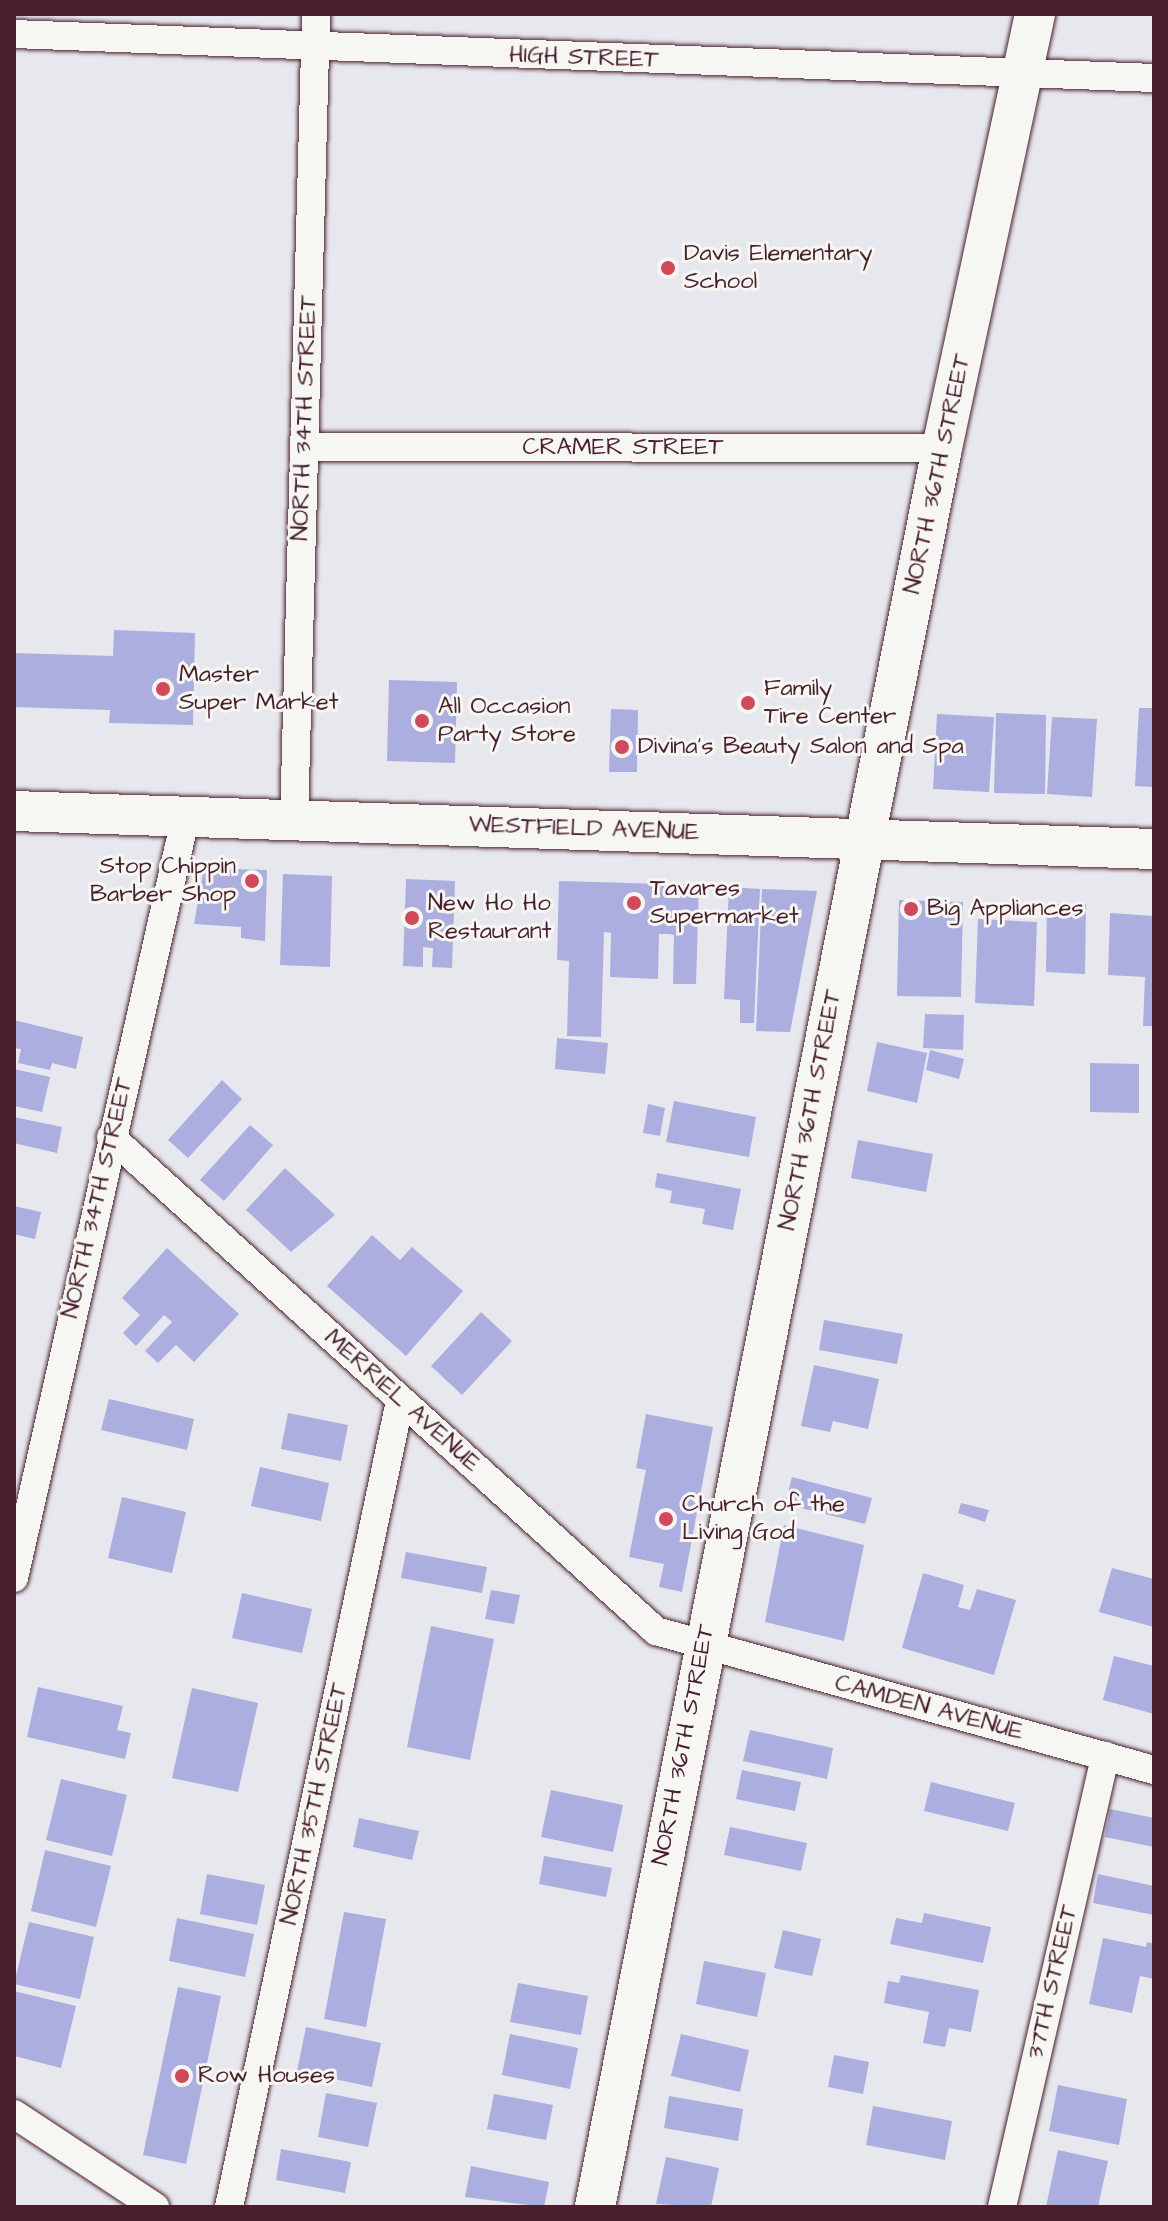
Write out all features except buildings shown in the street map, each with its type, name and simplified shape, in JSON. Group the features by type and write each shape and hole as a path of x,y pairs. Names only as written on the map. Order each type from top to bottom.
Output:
{"street":[{"name":"NORTH 34TH STREET","path":"294,822 316,14"},
{"name":"NORTH 36TH STREET","path":"595,2207 703,1646 942,448 1035,14"},
{"name":"HIGH STREET","path":"14,34 1154,78"},
{"name":"CRAMER STREET","path":"305,447 942,448"},
{"name":"WESTFIELD AVENUE","path":"14,811 1154,849"},
{"name":"NORTH 34TH STREET","path":"14,1578 185,819"},
{"name":"MERRIEL AVENUE","path":"111,1137 656,1631 703,1646"},
{"name":"NORTH 35TH STREET","path":"229,2207 400,1401"},
{"name":"CAMDEN AVENUE","path":"703,1646 1154,1770"},
{"name":"37TH STREET","path":"1002,2207 1105,1756"},
{"path":"14,2114 155,2207"}],"place":[{"name":"Davis Elementary School","path":"668,268"},
{"name":"Master Super Market","path":"163,689"},
{"name":"Family Tire Center","path":"748,703"},
{"name":"All Occasion Party Store","path":"422,721"},
{"name":"Divina's Beauty Salon and Spa","path":"622,747"},
{"name":"Stop Chippin Barber Shop","path":"252,881"},
{"name":"Tavares Supermarket","path":"634,903"},
{"name":"Big Appliances","path":"911,909"},
{"name":"New Ho Ho Restaurant","path":"412,918"},
{"name":"Church of the Living God","path":"666,1519"},
{"name":"Row Houses","path":"182,2076"}]}
